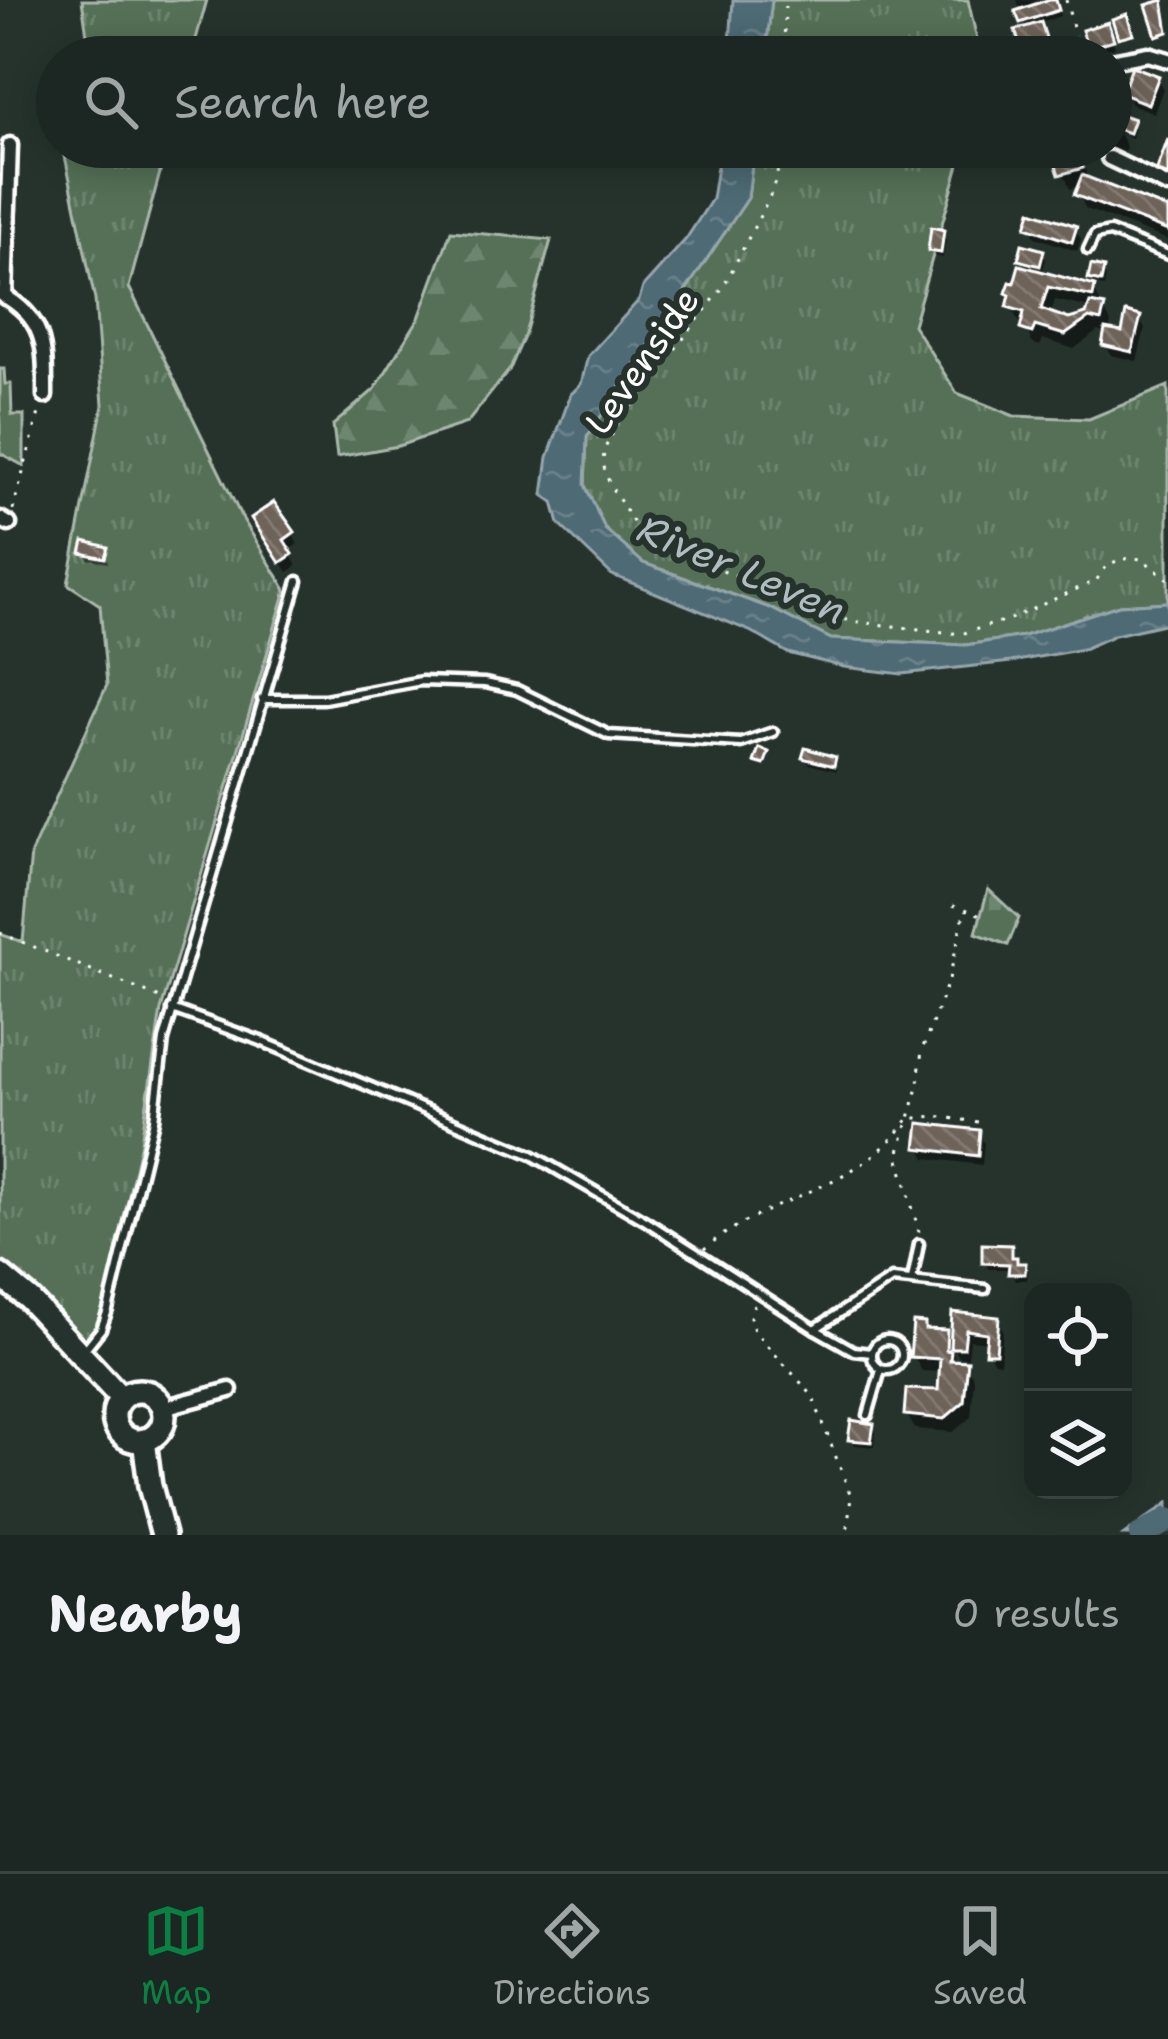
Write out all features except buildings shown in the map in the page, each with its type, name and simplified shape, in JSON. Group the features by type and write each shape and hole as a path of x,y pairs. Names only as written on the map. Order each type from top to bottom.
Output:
{"main road":[{"path":"0,1275 30,1300 121,1398"},
{"path":"144,1391 163,1408 163,1424 144,1441 128,1438 117,1428 114,1413 121,1398 144,1391"},
{"path":"144,1441 163,1535"}],"street":[{"path":"1132,57 1148,54 1168,61"},
{"path":"6,150 3,295 38,325 44,352 40,389"},
{"path":"1130,168 1168,186"},
{"path":"163,1408 230,1390"}],"lane":[{"path":"1088,250 1095,235 1110,232 1168,255"},
{"path":"78,1355 93,1343 108,1310 150,1137 164,1040 298,581"},
{"path":"262,699 324,699 421,681 484,683 517,690 609,735 741,743 773,732"},
{"path":"173,1006 532,1155 815,1329 854,1351 872,1353"},
{"path":"912,1280 919,1244"},
{"path":"815,1329 892,1279 985,1288"},
{"path":"886,1340 902,1349 899,1366 881,1370 872,1353 886,1340"},
{"path":"868,1415 881,1370"}],"path":[{"path":"784,0 784,36"},
{"path":"1066,0 1075,36"},
{"name":"Levenside","path":"778,168 770,196 724,286 619,423 604,450 610,485 638,530 665,553 773,587 850,622 961,634 1010,619 1097,580 1102,568 1112,563 1142,559 1168,579"},
{"path":"5,521 40,389"},
{"path":"952,905 981,914"},
{"path":"919,1244 898,1155 917,1091 922,1050 949,979 965,909"},
{"path":"0,934 173,1006"},
{"path":"696,1256 757,1214 859,1168 880,1154 908,1119 935,1116 978,1122"},
{"path":"757,1294 750,1317 754,1331 812,1395 838,1460 851,1496 847,1535"}],"green space":[{"path":"82,0 207,0 197,36 87,36"},
{"path":"772,0 968,0 976,36 768,36"},
{"path":"68,168 161,168 129,287 241,516 286,590 161,1010 141,1142 103,1311 94,1332 82,1341 30,1286 0,1264 0,934 23,942 31,853 107,685 100,605 68,584 103,405 95,300"},
{"path":"752,168 958,168 913,325 957,393 1014,416 1089,419 1168,386 1168,602 1119,605 1024,636 966,645 831,639 770,608 643,563 605,529 585,486 587,437 748,198"},
{"path":"451,231 551,240 525,334 510,369 467,423 398,446 337,457 333,425 375,389 419,318"},
{"path":"0,369 4,369 5,384 11,384 12,415 24,415 24,466 0,453"},
{"path":"988,889 1019,918 1008,945 976,933"}],"water":[{"path":"733,0 772,0 768,36 730,36"},
{"path":"717,168 752,168 748,198 587,437 585,485 605,529 643,563 770,608 831,639 966,645 1024,636 1119,605 1168,602 1168,623 1115,635 1083,649 902,674 844,667 788,653 750,631 612,575 559,524 553,502 543,495 548,457 571,394 581,384 588,356 639,300 643,287 686,239 712,199"},
{"path":"1168,1503 1168,1520 1149,1535 1124,1535"}],"waterway":[{"name":"River Leven","path":"1141,1535 1168,1520"}]}
